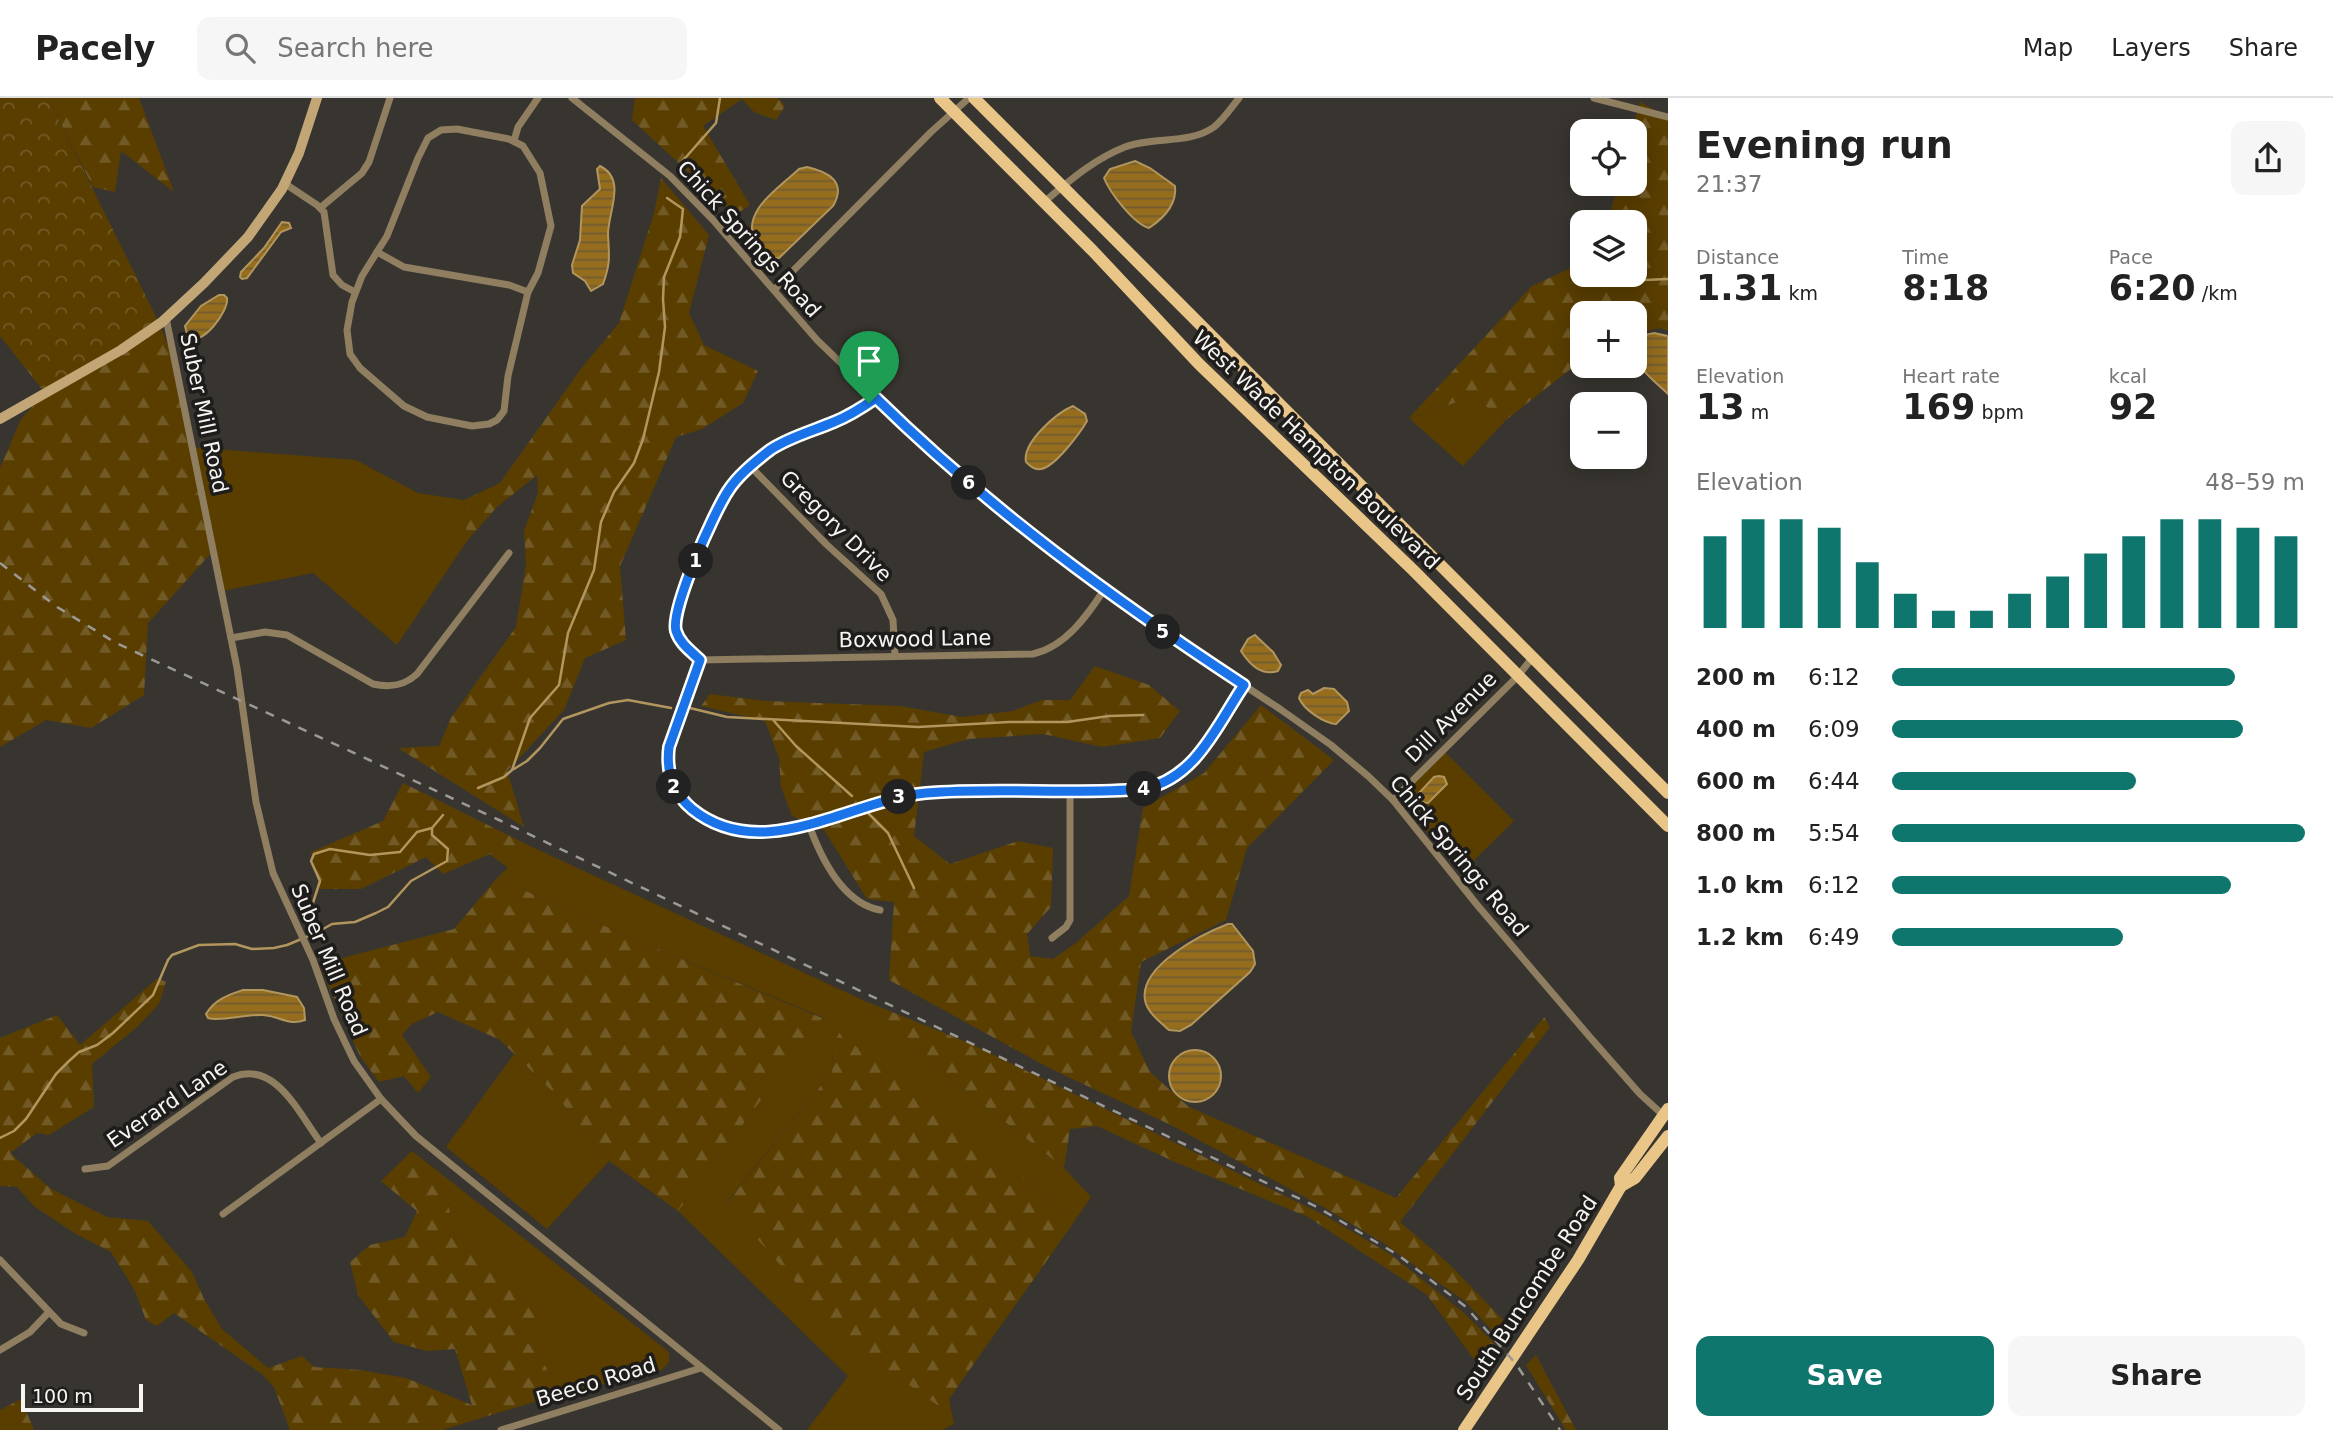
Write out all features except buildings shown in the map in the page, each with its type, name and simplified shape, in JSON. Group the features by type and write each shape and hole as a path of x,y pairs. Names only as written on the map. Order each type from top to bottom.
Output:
{"main road":[{"name":"West Wade Hampton Boulevard","path":"940,98 1199,363 1407,565 1668,826"},
{"name":"West Wade Hampton Boulevard","path":"972,98 1668,793"},
{"name":"South Buncombe Road","path":"1621,1186 1620,1178 1665,1112"},
{"name":"South Buncombe Road","path":"1464,1430 1578,1259 1621,1186 1635,1178 1668,1136"}],"street":[{"path":"0,419 95,367 166,318 248,237 267,214 299,153 317,98"},
{"path":"320,208 362,173 369,162 390,98"},
{"path":"514,141 518,127 538,98"},
{"name":"Chick Springs Road","path":"572,98 657,163 713,220 817,340 922,443 1026,532 1104,590 1331,745 1393,800 1539,979 1640,1094 1665,1112"},
{"path":"775,289 954,112 972,98"},
{"path":"1044,202 1082,170 1124,148 1152,140 1194,136 1209,130 1223,119 1238,98"},
{"path":"1594,98 1668,117"},
{"path":"457,129 514,141 531,155 540,173 551,226 538,273 528,292 508,376 504,411 497,420 489,424 472,426 427,417 404,406 360,368 350,354 346,330 355,292 387,236 428,138 441,130 457,129"},
{"path":"284,183 320,208 327,223 333,275 342,285 355,292"},
{"path":"377,252 404,267 509,285 528,292"},
{"name":"Suber Mill Road","path":"166,318 231,638 264,841 273,873 306,945 344,1041 368,1082 401,1122 779,1430"},
{"path":"876,398 838,421 778,446 750,466 725,496 704,541 677,611 677,632 684,645 700,660 669,747 669,771 678,793 699,814 736,830 769,832 808,825 875,802 913,794 1143,789 1174,778 1189,765 1206,744 1244,685"},
{"name":"Gregory Drive","path":"750,466 826,544 881,594 893,620 895,656"},
{"path":"231,638 265,632 287,635 373,684 388,687 403,684 417,674 509,553"},
{"name":"Boxwood Lane","path":"700,660 1042,652 1069,634 1104,590"},
{"name":"Dill Avenue","path":"1393,800 1518,676 1532,658"},
{"path":"1052,939 1070,920 1070,792"},
{"path":"808,825 819,850 838,880 863,905 880,910"},
{"name":"Everard Lane","path":"85,1169 107,1166 233,1077 246,1073 260,1074 276,1082 321,1143"},
{"path":"222,1214 381,1100"},
{"path":"0,1260 61,1324 84,1333"},
{"path":"0,1350 30,1332 49,1312"},
{"name":"Beeco Road","path":"501,1430 701,1368"}],"green space":[{"path":"0,98 48,98 158,321 45,393 0,336"},
{"path":"48,98 139,98 174,192 121,151 115,192 93,187"},
{"path":"635,98 778,98 785,106 776,120 754,112 742,99 703,126 750,205 735,215 632,120"},
{"path":"1640,102 1668,117 1668,331 1660,328 1647,331 1647,301 1570,301 1570,369 1506,420 1472,397 1409,418 1532,286 1570,269 1570,287 1647,287 1647,210 1611,210 1615,196 1647,196 1647,119 1635,119"},
{"path":"661,178 709,235 689,313 704,345 758,371 743,403 702,429 676,437 620,566 626,640 585,658 564,710 507,771 524,827 398,748 439,746 451,718 516,627 526,565 524,531 538,493 537,475 497,507 467,541 464,500 500,483 580,370 619,323 654,213"},
{"path":"158,321 169,348 212,552 148,623 144,695 91,728 46,720 0,747 0,468 21,419 45,393"},
{"path":"1472,397 1506,420 1463,466 1409,418"},
{"path":"190,447 356,460 418,493 464,500 467,541 397,645 313,573 222,591"},
{"path":"1095,666 1149,685 1180,711 1160,738 1102,747 1043,734 968,739 924,752 914,836 950,864 1018,841 1053,848 1051,907 1027,934 1030,956 1053,959 1076,943 1129,896 1143,808 1204,773 1261,705 1334,760 1247,848 1226,920 1141,962 1131,1032 1150,1072 1189,1107 1396,1198 1544,1017 1550,1027 1400,1222 1448,1263 1508,1325 1499,1338 1466,1302 1382,1242 1325,1208 1173,1126 1049,1068 889,980 894,902 867,899 824,830 792,816 781,787 779,758 765,721 701,706 710,694 766,701 900,706 962,717 1013,711 1042,700 1070,700"},
{"path":"1441,748 1514,821 1461,873 1395,793"},
{"path":"403,783 530,846 508,868 490,854 443,874 426,857 361,889 320,889 311,852 383,821"},
{"path":"530,846 865,1001 959,1086 1064,1168 1091,1197 1074,1222 1024,1177 833,1045 832,1072 726,1203 850,1342 940,1407 949,1399 954,1424 942,1430 807,1430 848,1376 678,1211 822,1017 634,939 497,878"},
{"path":"497,878 822,1018 678,1211 609,1161 555,1094 500,1040 438,1012 412,1024 402,1035 431,1077 418,1093 404,1076 379,1082 360,1056 319,964 454,929"},
{"path":"158,978 166,982 159,1004 137,1027 92,1064 94,1107 49,1135 37,1133 10,1153 51,1189 107,1217 148,1221 192,1272 222,1329 268,1368 302,1356 314,1367 360,1370 406,1378 472,1405 455,1349 427,1351 394,1342 358,1295 350,1262 370,1245 405,1237 417,1211 381,1181 412,1151 429,1181 447,1199 455,1235 482,1256 539,1313 528,1343 546,1367 557,1395 442,1430 290,1430 274,1387 262,1374 174,1313 157,1326 146,1320 135,1291 111,1252 76,1234 35,1207 17,1187 0,1186 0,1038 57,1015 80,1045"},
{"path":"865,1001 971,1044 1324,1215 1390,1254 1463,1312 1495,1344 1478,1365 1427,1295 1308,1217 1175,1162 1097,1126 1070,1129 1064,1168 959,1086"},
{"path":"839,1033 1024,1177 1074,1222 949,1399 940,1407 850,1343 726,1204 832,1072 833,1045"},
{"path":"514,1054 555,1094 609,1161 547,1229 446,1147"},
{"path":"412,1151 669,1352 669,1362 662,1370 557,1395 546,1367 528,1343 482,1256 455,1235 447,1199 429,1181"},
{"path":"1536,1355 1576,1430 1566,1430 1526,1365"},
{"path":"21,1399 34,1430 0,1430 0,1410"}],"shaded area":[{"path":"1135,161 1175,186 1174,199 1168,210 1149,228 1136,221 1123,207 1104,178 1110,169"},
{"path":"600,166 613,179 614,197 608,234 607,270 603,284 591,291 585,281 573,273 572,265 580,240 582,206 600,189 597,169"},
{"path":"807,167 834,179 838,190 837,198 833,206 779,258 769,256 758,247 752,232 757,211 763,202 799,169"},
{"path":"282,222 289,223 291,228 281,232 247,278 242,279 241,272 264,248"},
{"path":"219,295 227,298 219,319 207,333 194,339 188,338 185,326 201,306"},
{"path":"1647,334 1668,336 1668,394 1647,374"},
{"path":"1073,406 1085,414 1087,421 1060,456 1047,467 1034,468 1026,462 1029,446 1050,422"},
{"path":"1255,635 1273,652 1281,665 1278,671 1261,671 1248,661 1241,651 1248,639"},
{"path":"1324,688 1334,689 1347,702 1349,711 1336,724 1315,715 1299,698 1301,693 1308,690 1313,694"},
{"path":"1434,777 1444,777 1447,784 1428,803 1421,802 1419,793"},
{"path":"1232,924 1253,951 1255,964 1250,972 1191,1025 1180,1031 1169,1030 1146,1004 1146,987 1152,975 1174,953 1203,935"},
{"path":"243,990 263,990 297,997 304,1008 305,1020 288,1021 263,1015 208,1018 206,1014 218,1001"},
{"path":"1195,1050 1205,1052 1213,1058 1219,1066 1219,1086 1213,1094 1205,1100 1195,1102 1185,1100 1177,1094 1171,1086 1169,1076 1171,1066 1177,1058 1185,1052"}],"waterway":[{"path":"679,165 716,123 720,98"},
{"path":"478,788 504,777 512,770 530,718 559,685 568,633 594,570 601,522 614,492 634,463 643,439 659,372 665,327 664,277 680,237 683,209 667,198"},
{"path":"1647,280 1668,279"},
{"path":"514,769 540,748 563,719 609,703 628,700 671,708"},
{"path":"690,708 727,717 918,727 1067,722 1109,716 1143,715"},
{"path":"774,721 796,746 852,796"},
{"path":"867,812 888,833 914,888"},
{"path":"0,1138 14,1131 26,1119 56,1074 69,1061 79,1052 97,1045 113,1033 153,995 172,955 199,945 235,944 252,949 274,948 287,945 332,924 355,922 388,907 411,881 447,861 448,849 432,835 432,828 443,815"},
{"path":"310,936 309,915 320,881 311,861 314,854 330,849 370,855 400,852 417,832 432,828"}],"railway":[{"path":"0,563 57,607 116,643 499,820 1317,1207 1398,1255 1466,1307 1516,1364 1560,1430"}],"route":[{"path":"876,398 948,466 1026,532 1157,628 1244,685 1206,744 1180,773 1166,782 1143,789 913,794 875,802 808,825 769,832 736,830 699,814 682,800 674,788 667,758 700,660 681,641 676,628 676,618 681,597 725,496 750,466 773,448 838,421 869,403 876,398"}]}
